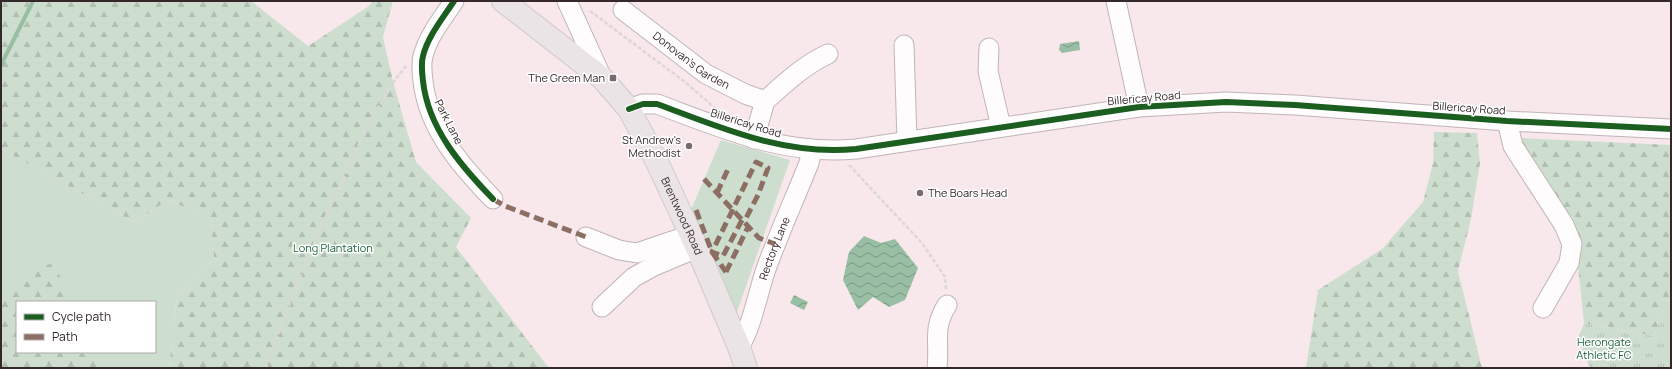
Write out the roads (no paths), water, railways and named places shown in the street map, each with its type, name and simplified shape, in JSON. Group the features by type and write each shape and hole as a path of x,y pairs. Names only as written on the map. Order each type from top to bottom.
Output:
{"main road":[{"name":"Brentwood Road","path":"503,1 602,78 629,109 657,162 694,242 739,346 746,368"}],"street":[{"name":"Park Lane","path":"454,1 432,35 422,57 425,94 443,138 459,163 492,199"},
{"path":"567,1 602,78"},
{"path":"1116,1 1138,107"},
{"name":"Donovan's Garden","path":"623,10 706,74 745,94 765,101"},
{"path":"904,45 907,141"},
{"path":"989,48 988,71 1001,127"},
{"path":"754,139 765,101 796,74 814,61 828,54"},
{"name":"Billericay Road","path":"629,109 643,104 657,104 754,139 812,150 836,151 1138,107 1226,102 1295,104 1507,121 1671,129"},
{"path":"1507,121 1513,146 1564,225 1572,244 1569,263 1543,308"},
{"name":"Rectory Lane","path":"739,346 745,337 757,294 775,244 809,164 812,150"},
{"path":"586,237 619,250 637,253 694,242"},
{"path":"602,307 634,276 694,242"},
{"path":"937,368 938,324 940,315 947,305"}],"water":[{"path":"1079,41 1080,50 1062,53 1059,50 1060,44"},
{"path":"864,236 881,243 895,239 918,268 905,300 889,307 873,297 858,310 843,280 849,252"},
{"path":"794,295 808,302 804,310 790,303"}],"waterway":[{"path":"1,65 33,1"}],"place":[{"name":"The Green Man","path":"613,78"},
{"name":"St Andrew's Methodist","path":"689,146"},
{"name":"The Boars Head","path":"920,193"}],"park label":[{"name":"Long Plantation","path":"333,248"},
{"name":"Herongate Athletic FC","path":"1604,348"}]}
